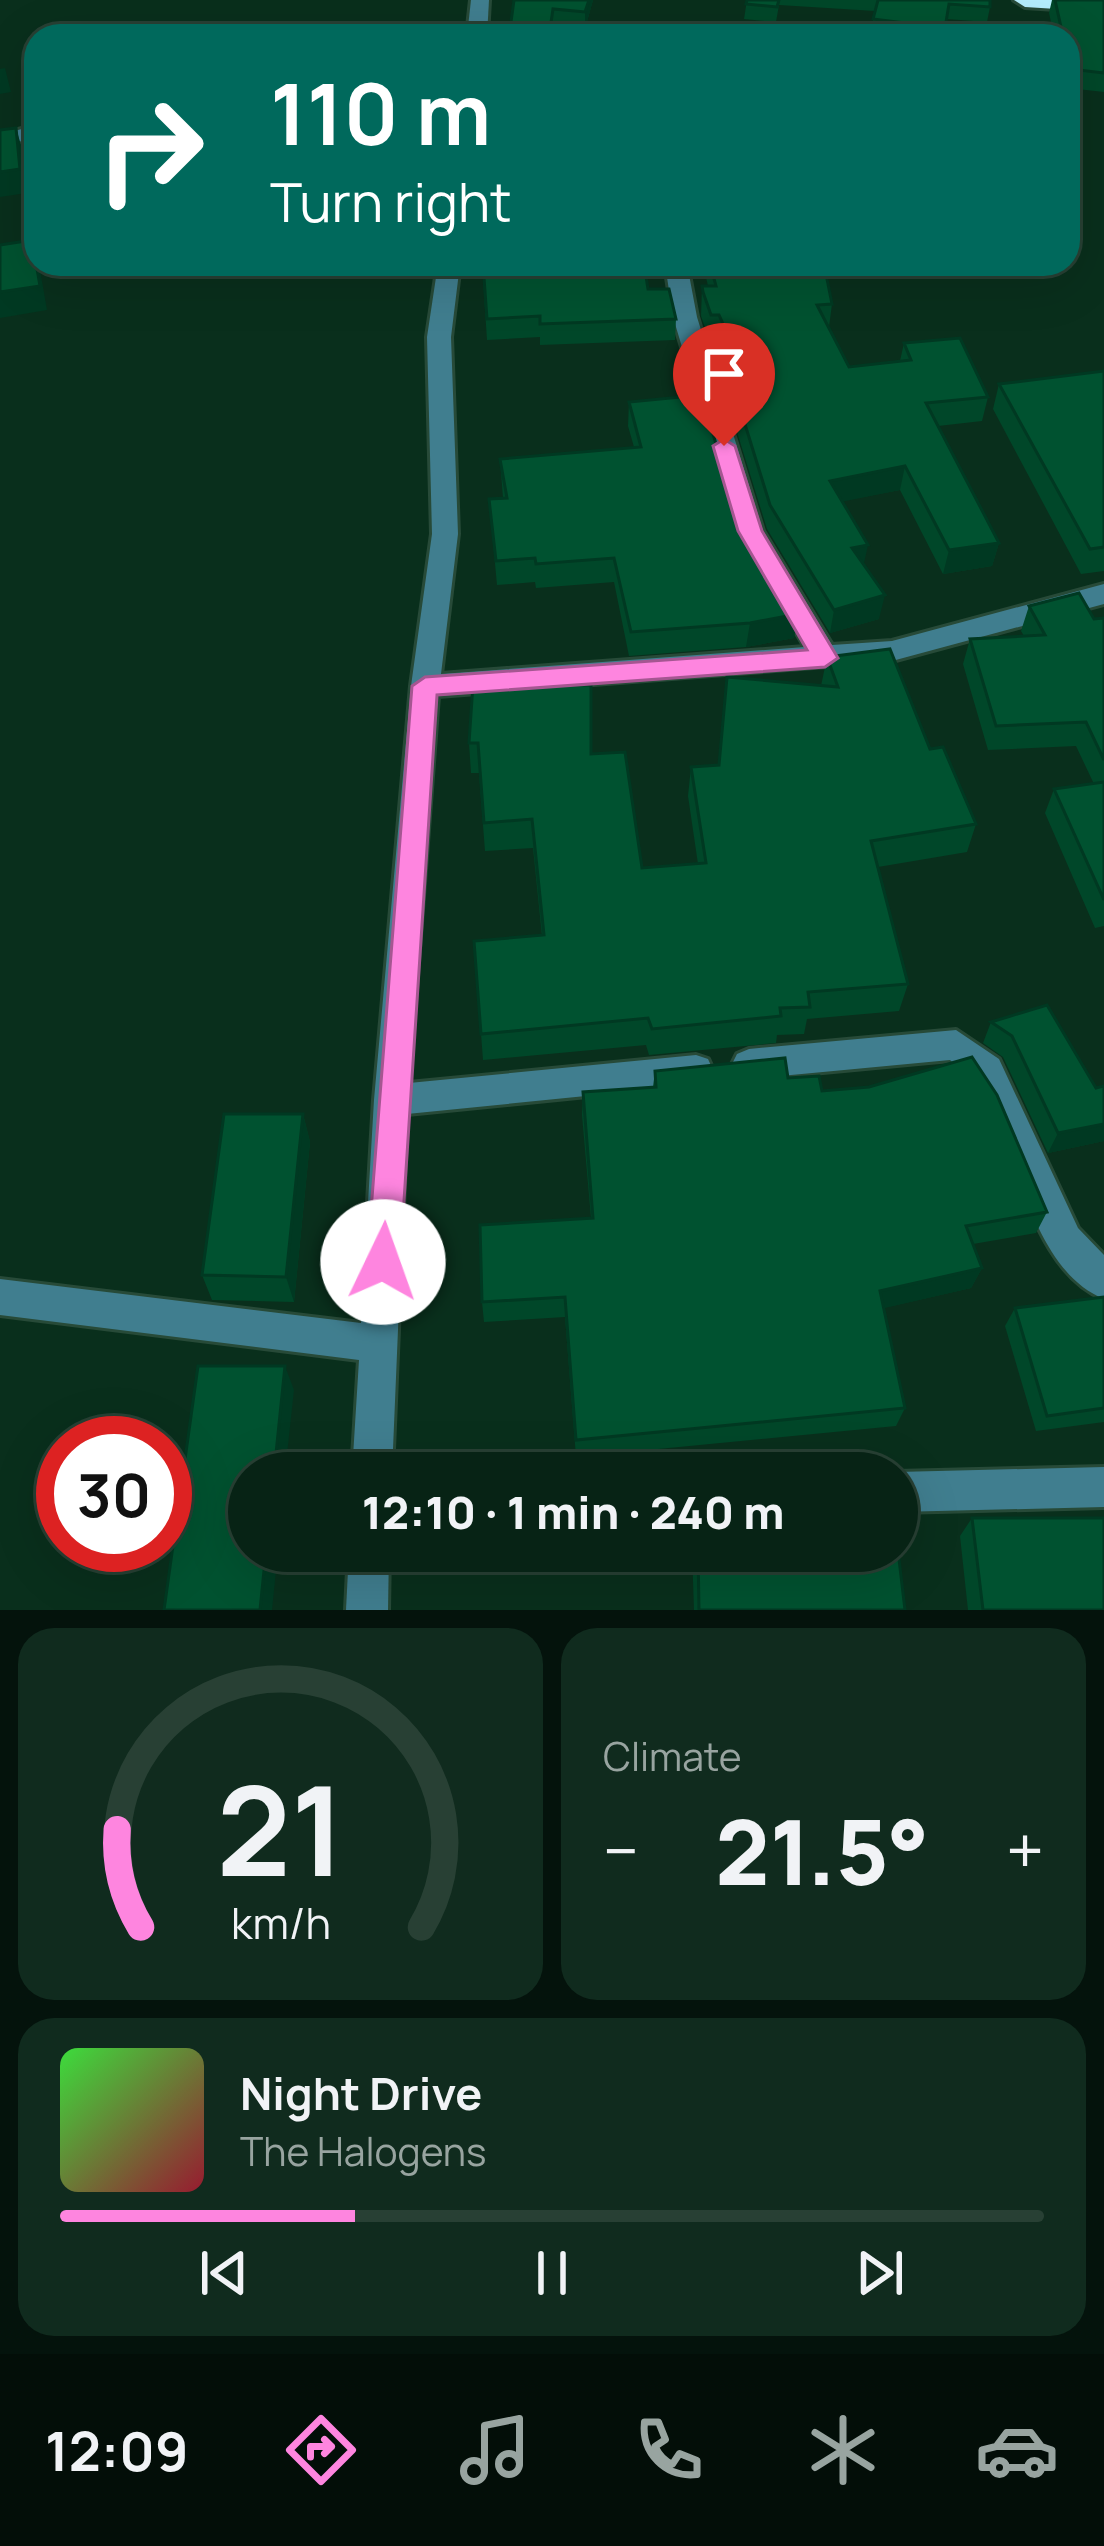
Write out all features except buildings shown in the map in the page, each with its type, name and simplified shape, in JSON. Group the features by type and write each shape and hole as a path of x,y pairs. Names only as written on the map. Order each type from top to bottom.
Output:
{"highway":[{"path":"1025,0 1104,5"}],"street":[{"path":"373,1452 392,1100 425,686 445,534 439,337 447,276"},
{"path":"678,276 685,317 750,531 825,658"},
{"path":"425,686 892,651 1104,594"},
{"path":"392,1100 956,1045 987,1070 1065,1240 1104,1281"},
{"path":"0,1298 379,1343"},
{"path":"918,1491 1104,1487"},
{"path":"367,1610 368,1572"}],"route":[{"path":"383,1262 425,686 825,658 750,531 724,446"}]}
